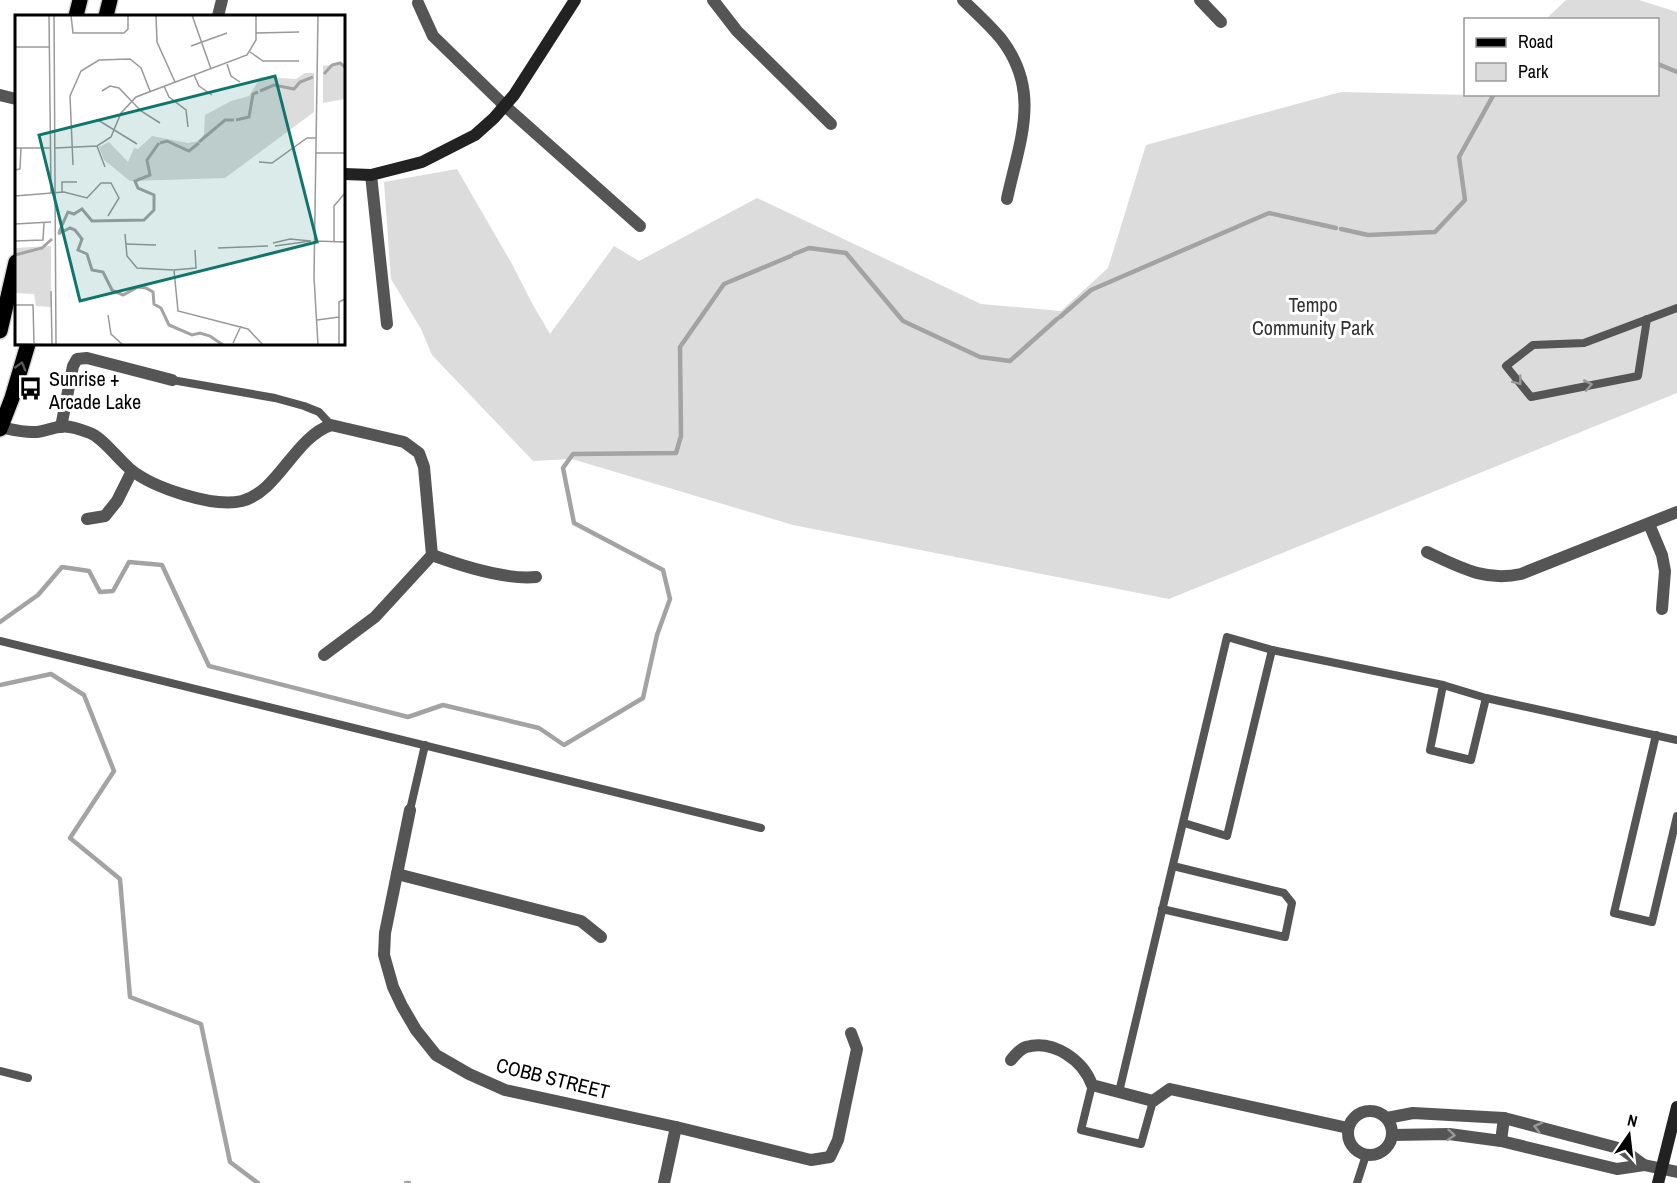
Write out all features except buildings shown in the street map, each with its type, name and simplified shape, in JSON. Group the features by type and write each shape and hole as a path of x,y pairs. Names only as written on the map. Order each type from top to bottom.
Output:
{"main road":[{"path":"76,15 80,0"},
{"path":"106,15 110,0"},
{"path":"0,331 15,266"},
{"path":"0,428 12,398 28,345"}],"street":[{"path":"218,15 222,0"},
{"path":"345,174 371,175 422,162 475,135 505,106 527,77 561,19 575,0"},
{"path":"714,0 737,31 831,124"},
{"path":"963,0 1001,39 1015,61 1022,81 1026,105 1007,199"},
{"path":"1200,0 1221,22"},
{"path":"418,3 433,36 505,106 640,226"},
{"path":"0,95 15,99"},
{"path":"371,175 387,324"},
{"path":"61,427 73,366 78,359 87,358 172,380"},
{"path":"0,428 34,433 61,427 94,434 132,471 174,493 218,503 241,501 257,495 310,438 321,429 331,425 404,442 419,453 424,467 432,555 375,617 324,656"},
{"path":"87,519 105,516 117,501 132,471"},
{"path":"1427,552 1475,574 1510,576 1521,574 1677,513"},
{"path":"1649,524 1662,555 1665,571 1662,609"},
{"path":"432,555 454,563 521,578 536,577"},
{"name":"COBB STREET","path":"410,810 385,933 384,955 393,987 416,1030 436,1055 469,1074 505,1090 676,1127 812,1160 830,1157 838,1140 857,1049 851,1033"},
{"path":"396,874 581,921 601,937"},
{"path":"1011,1060 1023,1047 1041,1045 1059,1049 1085,1069 1092,1085 1153,1101 1170,1089 1348,1128"},
{"path":"1658,1183 1677,1107"},
{"path":"1376,1111 1388,1118 1393,1135 1391,1142 1380,1153 1366,1155 1353,1148 1348,1128 1351,1121 1362,1112 1376,1111"},
{"path":"1388,1118 1413,1113 1504,1118 1622,1149 1644,1165"},
{"path":"1501,1141 1504,1118"},
{"path":"664,1183 676,1127"},
{"path":"1393,1135 1449,1134 1501,1141 1617,1169 1644,1165 1677,1172"},
{"path":"1589,1162 1595,1142"}],"lane":[{"path":"1647,319 1638,376 1531,397 1506,366 1533,345 1584,343 1647,319 1677,308"},
{"path":"172,380 275,398 304,406 319,412 331,425"},
{"path":"1119,1092 1227,637 1272,650 1443,686 1486,698 1677,740"},
{"path":"0,641 761,828"},
{"path":"1184,823 1227,836 1272,650"},
{"path":"1443,686 1430,750 1471,760 1486,698"},
{"path":"1656,735 1614,913 1652,922 1677,816"},
{"path":"410,810 425,745"},
{"path":"1162,909 1285,937 1292,903 1284,893 1173,866"},
{"path":"0,1071 28,1078"},
{"path":"1092,1085 1081,1130 1141,1144 1153,1101"},
{"path":"1358,1183 1366,1155"}],"green space":[{"name":"Tempo Community Park","path":"1566,0 1639,0 1677,12 1677,393 1169,599 793,525 572,459 533,461 432,355 421,329 391,279 384,182 457,169 550,334 614,246 639,261 757,198 981,304 1061,311 1108,268 1146,145 1341,92 1464,96 1659,96 1659,18 1547,18"}],"waterway":[{"path":"1659,64 1677,72"},
{"path":"1341,229 1368,235 1435,232 1465,200 1459,157 1493,96"},
{"path":"1060,317 1091,290 1269,213 1336,228"},
{"path":"794,254 809,248 846,253 903,321 980,357 1010,361 1057,319"},
{"path":"0,622 38,595 62,567 89,571 100,592 113,591 129,562 162,565 209,666 408,717 443,705 539,728 564,745 643,698 657,635 670,599 663,570 574,523 563,468 573,454 676,453 681,436 680,347 724,284 791,256"},
{"path":"0,685 51,674 84,695 114,771 70,838 120,879 130,997 201,1024 230,1162 258,1183"}],"place":[{"name":"Sunrise + Arcade Lake","path":"31,389"}]}
